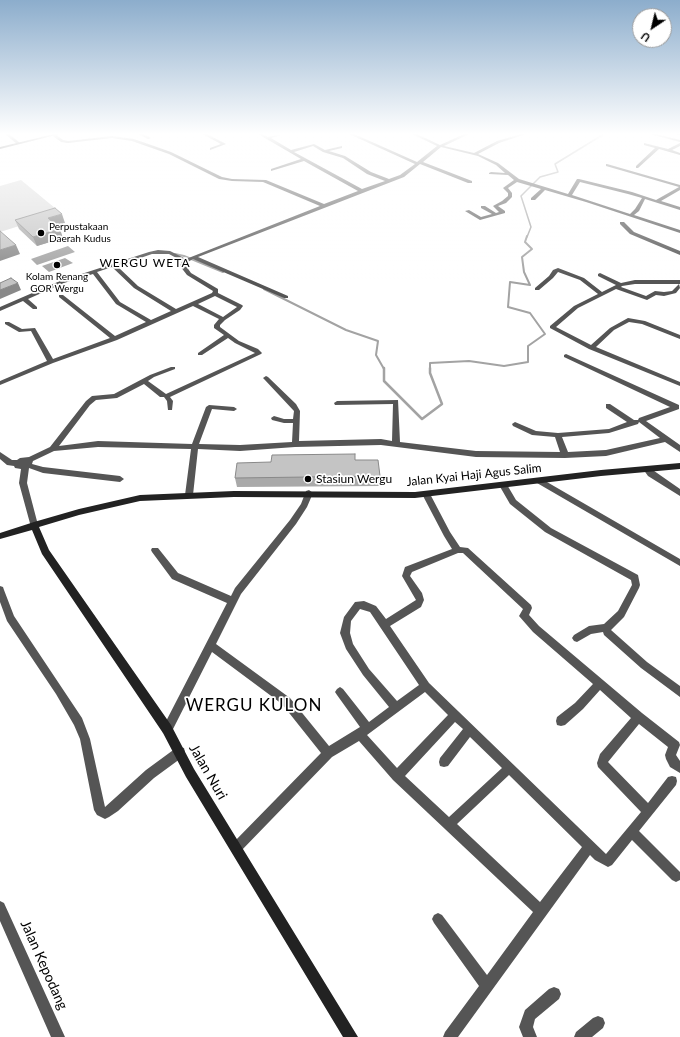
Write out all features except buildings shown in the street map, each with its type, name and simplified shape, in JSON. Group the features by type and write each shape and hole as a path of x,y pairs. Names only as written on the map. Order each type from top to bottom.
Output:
{"street":[{"path":"267,182 324,206"},
{"path":"347,182 362,191"},
{"path":"215,294 216,290 195,278 185,270 183,264 190,259 385,182"},
{"path":"467,211 480,219 503,212 495,206 504,202 510,196 510,193 505,188 513,182"},
{"path":"523,182 631,215 680,232"},
{"path":"569,196 578,182"},
{"path":"588,182 680,209"},
{"path":"656,202 679,185"},
{"path":"533,199 541,188"},
{"path":"631,215 637,210 644,198"},
{"path":"483,207 494,214"},
{"path":"622,223 632,233 680,253"},
{"path":"0,309 62,282 158,252 174,254 190,259 286,297"},
{"path":"113,265 136,287 176,312"},
{"path":"537,290 551,277 552,273 558,270 582,279 602,294"},
{"path":"94,272 118,303 151,323"},
{"path":"600,275 618,286 647,298 655,293 664,294 674,292 678,284"},
{"path":"678,284 675,280 680,275"},
{"path":"678,284 635,282 618,286 576,307 552,327 591,348 680,384"},
{"path":"0,383 51,362 83,352 115,339 215,294"},
{"path":"166,396 259,354 256,350 227,336 216,327 223,319 240,306 215,294"},
{"path":"60,296 115,339"},
{"path":"24,299 35,308"},
{"path":"194,304 223,319"},
{"path":"591,348 612,329 628,320 643,322 680,337"},
{"path":"7,323 21,331 33,329 51,362"},
{"path":"200,354 227,336"},
{"path":"566,356 678,407"},
{"path":"53,449 88,403 94,398 115,396 152,376 173,368"},
{"path":"266,378 294,406 297,411 295,444"},
{"path":"144,381 162,395 166,396 170,401 170,408"},
{"path":"336,403 396,402 396,444"},
{"path":"608,406 633,423"},
{"path":"189,495 195,446 209,407 234,409"},
{"path":"515,424 535,433 558,435 609,431 678,407"},
{"path":"274,418 284,421 297,421"},
{"path":"641,420 680,449"},
{"path":"558,435 566,455"},
{"path":"25,464 53,449 98,444 240,448 295,444 381,442 476,454 566,455 606,453 680,441"},
{"path":"0,455 10,463"},
{"path":"0,462 25,464 43,470 120,480"},
{"path":"25,464 23,483 34,526"},
{"name":"Jalan Kyai Haji Agus Salim","path":"0,536 100,506 140,498 189,495 415,495 680,466"},
{"path":"647,469 651,474 680,493"},
{"path":"540,481 680,563"},
{"path":"504,485 513,502 548,530 635,578 636,585 620,614 606,628 588,630 577,638"},
{"path":"167,729 233,601 247,578 293,522 309,494"},
{"path":"426,494 447,534 458,550"},
{"name":"Jalan Nuri","path":"34,526 45,552 167,729 190,773 351,1037"},
{"path":"155,550 175,576 233,601"},
{"path":"385,625 418,604 420,600 406,576 408,570 458,550 465,550 528,608 524,616 536,629 638,717 675,746 670,755 680,768"},
{"path":"0,590 10,618 60,691 78,722 85,739 97,800 101,811 105,813 114,807 150,774 180,752"},
{"path":"396,708 366,672 349,646 345,633 347,620 358,605 364,605 373,609 426,686 599,856 608,861 672,781"},
{"path":"606,628 607,632 644,665 679,689"},
{"path":"210,645 286,701 328,753"},
{"path":"561,721 579,706 600,683"},
{"path":"236,848 328,753 364,732 426,686"},
{"path":"340,692 364,732 397,776 541,911"},
{"path":"397,776 455,715"},
{"path":"638,717 604,758 602,763 648,812"},
{"path":"444,762 470,730"},
{"path":"449,824 509,768"},
{"path":"632,832 676,876"},
{"path":"450,1037 589,847"},
{"name":"Jalan Kepodang","path":"2,911 58,1037"},
{"path":"438,919 487,985"},
{"path":"530,1037 526,1027 530,1015 554,994"},
{"path":"581,1037 598,1023"}],"shaded area":[{"path":"13,182 24,182 61,213 0,232 0,186"},
{"path":"68,246 75,252 37,265 31,259"},
{"name":"Kolam Renang GOR Wergu","path":"65,258 73,263 49,272 42,266"}],"waterway":[{"path":"527,237 531,227 521,196 535,182"},
{"path":"384,369 384,381 422,419 442,404 430,373 430,363 469,361 504,366 528,362 528,346 545,334 530,313 508,307 510,282 530,285 524,272 522,257 532,249 525,242 527,236"},
{"path":"175,254 184,256 223,272"},
{"path":"264,289 346,330 378,341 376,355 384,369"}],"place":[{"name":"Perpustakaan Daerah Kudus","path":"41,233"},
{"name":"Kolam Renang GOR Wergu","path":"57,265"},
{"name":"Stasiun Wergu","path":"308,479"}],"district":[{"name":"WERGU WETA","path":"145,263"},
{"name":"WERGU KULON","path":"254,706"}]}
